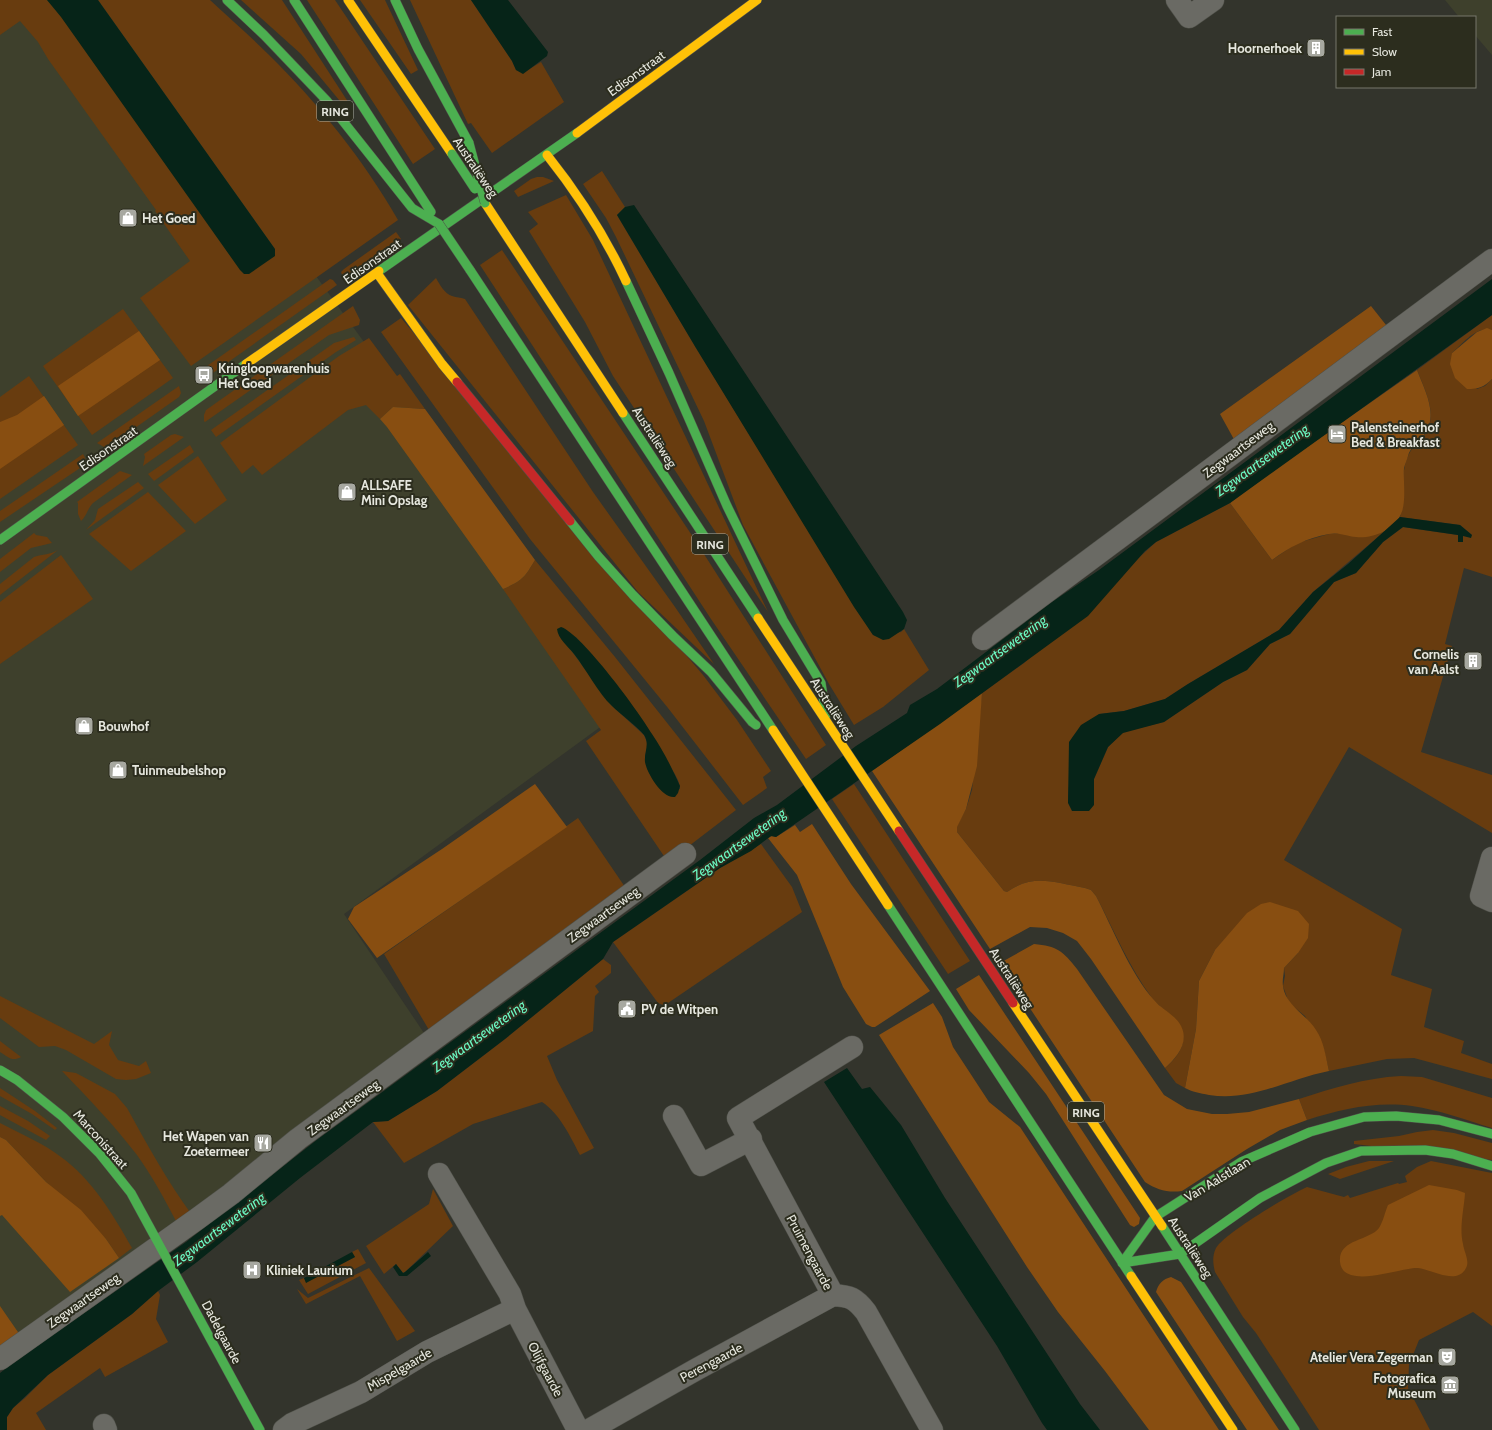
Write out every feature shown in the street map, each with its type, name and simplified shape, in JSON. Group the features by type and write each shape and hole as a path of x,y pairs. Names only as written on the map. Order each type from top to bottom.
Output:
{"main road":[{"name":"RING","path":"227,0 264,35 327,101 412,208 439,224"},
{"path":"294,0 412,183 1232,1430"},
{"name":"Australiëweg","path":"348,0 593,366 1295,1430"},
{"name":"RING","path":"395,0 418,49 468,143 485,203"},
{"name":"Edisonstraat","path":"0,540 331,304 547,155 757,0"},
{"path":"547,155 570,185 611,249 669,373 727,506 784,620 821,683 827,722"},
{"path":"377,273 442,364 598,556 643,605 711,672 752,722 782,744"},
{"name":"Marconistraat","path":"0,1070 17,1080 43,1100 63,1117 99,1153 131,1193 161,1249"},
{"name":"Van Aalstlaan","path":"1122,1263 1155,1216 1241,1162 1310,1132 1364,1117 1396,1116 1438,1120 1492,1134"},
{"path":"1122,1263 1180,1254 1260,1198 1326,1163 1362,1151 1425,1150 1453,1154 1492,1166"},
{"name":"Dadelgaarde","path":"161,1249 180,1281 260,1430"}],"street":[{"path":"1177,0 1189,17 1213,0"},
{"name":"Zegwaartseweg","path":"983,639 1492,260"},
{"name":"Zegwaartseweg","path":"0,1359 161,1249 298,1140 685,854"},
{"path":"1492,858 1481,896 1492,901"},
{"name":"Pruimengaarde","path":"852,1047 738,1118 751,1139 833,1295 847,1296 858,1302 866,1312 932,1430"},
{"path":"674,1116 701,1165 751,1139"},
{"name":"Olijfgaarde","path":"439,1174 510,1294 514,1309 578,1430"},
{"name":"Perengaarde","path":"589,1430 833,1295"},
{"name":"Mispelgaarde","path":"284,1430 292,1424 361,1392 427,1352 514,1309"}],"shaded area":[{"path":"0,0 115,0 629,706 344,914 428,1039 0,1358"},
{"path":"0,0 47,0 275,249 98,0 210,0 254,40 287,73 322,112 339,132 370,175 398,220 191,366 140,298 190,261 155,211 156,210 48,59 38,42 20,21 0,35"},
{"path":"241,0 282,0 352,108 349,112 301,54"},
{"path":"307,0 335,0 435,149 413,164"},
{"path":"360,0 385,0 418,70 411,74"},
{"path":"410,0 471,0 512,61 516,70 523,73 541,62 564,102 492,153 471,123 468,124"},
{"path":"1445,0 1492,0 1492,55 1476,36 1476,16 1458,16"},
{"path":"602,171 625,207 617,215 696,348 873,635 901,632 904,629 929,670 883,707 854,725 829,684 743,525 704,421 616,237 606,218 583,184"},
{"path":"543,177 554,181 518,197 514,191 531,179"},
{"path":"566,195 593,240 768,612 613,376 585,322 529,231 538,224 528,212"},
{"path":"396,232 401,239 344,280 341,272 344,269"},
{"path":"502,250 695,540 826,745 806,759 711,619 480,265"},
{"path":"436,278 442,288 449,295 465,299 593,492 714,664 638,592 408,305"},
{"path":"330,279 337,285 210,375 205,377 197,373"},
{"path":"353,306 360,320 359,325 329,335 205,422 204,421 206,410"},
{"path":"1371,306 1390,330 1236,443 1220,414"},
{"path":"123,309 173,378 92,435 43,366"},
{"path":"1492,315 1492,330 1486,329 1475,333 1465,340 1452,353 1477,389 1485,386 1492,379 1492,577 1464,568 1445,644 1452,646 1421,752 1492,775 1492,833 1349,747 1284,860 1402,929 1391,975 1432,989 1424,1027 1464,1041 1461,1053 1492,1064 1492,1079 1414,1058 1387,1059 1329,1071 1324,1050 1305,1016 1289,1003 1283,986 1285,976 1284,968 1298,953 1215,950 1199,981 1196,1029 1185,1088 1176,1083 1165,1068 1176,1057 1181,1049 1183,1034 1181,1029 1174,1019 1152,998 1136,974 1096,896 1091,890 1054,882 1036,881 1017,886 1007,892 1004,891 957,832 956,827 966,809 972,790 982,693 1024,663 1156,542 1230,503 1272,560 1297,543 1329,534 1340,533 1358,537 1385,531 1313,592 1279,630 1165,699 1124,711 1099,714 1069,785 1068,803 1094,805 1094,779 1108,747 1123,732 1164,722 1223,682 1247,670 1270,644 1290,634 1334,582 1356,573 1383,542 1403,527 1458,535 1458,542 1463,536 1472,535 1460,525 1400,517 1403,504 1404,471 1412,449 1423,437 1428,429 1430,421 1431,412 1427,395 1417,370"},
{"path":"401,318 703,675 737,720 771,771 763,777 767,788 743,805 668,708 530,539 381,332"},
{"path":"1487,328 1492,330 1492,379 1481,387 1467,389 1455,378 1450,364 1452,353 1477,332"},
{"path":"139,331 160,360 78,416 58,386"},
{"path":"354,337 356,340 336,352 216,437 211,430 334,343"},
{"path":"369,338 397,376 400,374 425,409 393,407 380,419 366,405 348,410 262,475 253,465 242,474 220,443 339,356"},
{"path":"1417,370 1427,395 1430,419 1424,435 1409,453 1404,468 1403,505 1397,521 1387,530 1368,537 1333,534 1313,538 1292,547 1272,560 1230,503 1284,463"},
{"path":"29,376 78,445 0,499 0,397"},
{"path":"179,386 181,393 179,397 108,447 104,447 97,443"},
{"path":"44,396 64,425 0,469 0,422 17,415"},
{"path":"393,407 425,409 535,560 519,581 503,589 380,419"},
{"path":"175,434 184,437 143,466 145,457 144,454 171,435"},
{"path":"190,445 194,452 154,481 148,474"},
{"path":"83,454 85,457 85,463 83,466 0,522 0,511"},
{"path":"198,456 227,500 195,524 158,485"},
{"path":"120,471 132,475 93,503 81,521 78,514 77,502"},
{"path":"138,482 144,488 86,530 95,520 98,509"},
{"path":"148,492 186,531 131,571 89,534"},
{"path":"34,533 36,535 47,537 52,543 31,548 0,572 0,559"},
{"path":"58,550 0,595 0,584 34,557 49,554"},
{"path":"61,555 93,599 0,664 0,602"},
{"path":"535,560 615,657 736,810 668,862 586,741 601,730 503,589 519,581","holes":["559,635 576,637 615,683 639,715 675,774 680,789 663,792 647,769 645,756 648,745 644,735 611,705"]},
{"path":"982,693 977,766 966,809 957,827 957,832 1004,891 1007,892 1017,886 1036,881 1054,882 1091,890 1096,896 1137,977 1154,1000 1178,1021 1181,1026 1184,1037 1182,1047 1173,1061 1165,1068 1091,959 1077,941 1063,933 1047,928 1030,927 990,949 872,771"},
{"path":"535,784 567,827 377,958 348,919 354,907 442,849"},
{"path":"854,784 970,961 948,974 832,799"},
{"path":"578,818 625,887 429,1030 384,954"},
{"path":"812,824 851,884 930,991 875,1027 866,1024 843,987 797,875 768,838 772,836 776,837 795,825 800,832"},
{"path":"761,844 792,887 802,912 668,1003 663,1005 658,1003 613,942 720,868"},
{"path":"1270,902 1298,911 1309,924 1308,938 1298,953 1284,968 1283,986 1288,999 1319,1034 1329,1071 1255,1093 1240,1095 1209,1095 1185,1088 1196,1029 1199,981 1215,950 1247,913 1261,904"},
{"path":"1034,944 1048,946 1059,950 1072,963 1164,1095 1187,1109 1212,1114 1249,1112 1299,1099 1307,1120 1280,1130 1247,1149 1182,1191 1172,1192 1163,1190 1145,1182 1000,963"},
{"path":"603,959 611,965 611,973 595,986 599,992 595,996 593,1031 547,1056 557,1080 594,1148 580,1155 559,1119 542,1102 473,1124 404,1163 373,1122 388,1121 437,1091 505,1039"},
{"path":"979,975 1140,1218 1139,1224 1134,1227 1130,1225 1046,1094 1029,1073 969,1010 956,989"},
{"path":"0,996 94,1044 112,1031 109,1045 118,1060 139,1066 146,1061 151,1073 136,1079 116,1079 66,1050 55,1046 39,1047 0,1018"},
{"path":"933,1003 942,1017 953,1047 989,1102 1020,1127 1219,1430 1149,1430 1058,1312 1027,1267 879,1035"},
{"path":"0,1041 21,1057 13,1059 0,1052"},
{"path":"62,1071 76,1073 115,1094 127,1108 166,1176 192,1215 176,1221 158,1187 137,1155 110,1122"},
{"path":"1401,1076 1422,1077 1492,1098 1492,1128 1432,1110 1399,1105 1372,1105 1346,1109 1307,1120 1299,1099 1336,1087 1361,1081"},
{"path":"0,1088 35,1111 57,1128 55,1130 32,1114 0,1096"},
{"path":"0,1106 28,1121 50,1136 46,1140 0,1115"},
{"path":"0,1123 47,1147 83,1176 118,1223 132,1248 119,1258 106,1239 46,1182 6,1140 0,1137"},
{"path":"1433,1130 1454,1133 1492,1143 1492,1160 1354,1144 1354,1141 1399,1136"},
{"path":"0,1137 6,1140 46,1182 81,1210 106,1239 119,1258 70,1292 2,1215 0,1216"},
{"path":"1369,1161 1394,1161 1340,1179 1328,1174 1346,1167"},
{"path":"1431,1161 1492,1173 1492,1326 1473,1312 1419,1340 1409,1365 1408,1388 1430,1430 1319,1430 1256,1333 1243,1317 1215,1272 1213,1260 1216,1248 1231,1233 1244,1224 1307,1187 1344,1197 1348,1195 1350,1198 1398,1183 1407,1182 1405,1176 1417,1167"},
{"path":"1429,1185 1465,1193 1461,1232 1467,1265 1462,1273 1457,1276 1450,1276 1418,1268 1374,1276 1362,1276 1351,1275 1344,1271 1340,1262 1341,1254 1344,1249 1355,1241 1368,1236 1379,1228 1388,1205"},
{"path":"433,1189 453,1226 405,1272 403,1273 396,1264 384,1274 366,1246 429,1204"},
{"path":"358,1249 366,1263 308,1294 299,1280 304,1278 306,1282 355,1257 352,1252"},
{"path":"369,1268 415,1331 397,1341 360,1276 306,1304 297,1289 308,1298"},
{"path":"1171,1277 1181,1282 1279,1430 1247,1430 1156,1292 1161,1282"},
{"path":"158,1291 160,1295 156,1319 168,1342 105,1377 100,1368 36,1413 46,1430 7,1430 7,1417 13,1408 48,1375 132,1314"},
{"path":"0,1306 20,1335 0,1348"}],"water":[{"path":"47,0 98,0 275,249 275,256 249,274 244,274 240,270 61,17"},
{"path":"471,0 508,0 548,52 547,56 523,74 516,70 512,61"},
{"path":"634,205 903,612 907,620 904,629 889,639 883,640 873,635 854,607 696,348 617,215 625,207"},
{"name":"Zegwaartsewetering","path":"1492,279 1492,315 1230,503 1156,542 1145,551 1088,616 940,724 776,837 771,836 751,851 720,868 613,942 603,959 505,1039 437,1091 388,1121 373,1122 300,1178 197,1262 158,1291 132,1314 48,1375 13,1408 7,1417 7,1430 0,1430 0,1373 186,1242 318,1139 700,860 754,818 777,805 856,746 907,713 910,705 937,689 1052,602 1099,570"},
{"path":"1400,517 1460,525 1472,535 1471,538 1463,536 1463,542 1458,542 1458,535 1403,527 1383,542 1356,573 1334,582 1290,634 1270,644 1247,670 1223,682 1164,722 1123,733 1108,747 1094,779 1094,805 1089,811 1072,811 1068,803 1069,742 1081,725 1099,714 1124,711 1165,699 1279,630 1313,592 1348,564"},
{"path":"561,627 570,633 596,658 645,723 664,753 680,786 675,797 670,797 660,790 646,767 645,758 647,742 644,735 607,701 579,660 559,636 557,629"},
{"path":"847,1068 862,1089 870,1087 901,1125 945,1198 1080,1404 1100,1430 1047,1430 1042,1423 997,1346 824,1082"},
{"path":"352,1252 355,1257 306,1283 304,1278"},
{"path":"428,1252 431,1256 407,1276 399,1276 393,1267 396,1264 403,1273"}],"traffic: fast":[{"path":"227,0 264,35 327,101 412,208 439,224"},
{"path":"294,0 431,212"},
{"path":"395,0 418,49 469,143"},
{"path":"379,271 577,133"},
{"path":"469,143 485,203"},
{"path":"452,154 475,189"},
{"path":"439,224 470,270"},
{"path":"470,270 773,730"},
{"path":"626,281 669,373 727,506 783,620 821,683 826,715"},
{"path":"0,540 246,364"},
{"path":"623,413 758,618"},
{"path":"570,521 598,556 633,595 711,672 756,725"},
{"path":"888,905 1131,1276"},
{"path":"0,1070 17,1080 63,1117 99,1153 131,1193 260,1430"},
{"path":"1122,1263 1155,1217 1241,1162 1310,1132 1364,1117 1396,1116 1439,1120 1492,1134"},
{"path":"1122,1263 1180,1254 1260,1198 1326,1163 1361,1151 1425,1150 1453,1154 1492,1166"},
{"path":"1162,1226 1295,1430"}],"traffic: slow":[{"path":"348,0 452,154"},
{"path":"577,133 757,0"},
{"path":"547,155 590,216 618,264 626,281"},
{"path":"485,203 623,413"},
{"path":"246,364 379,271"},
{"path":"377,273 442,364 457,382"},
{"path":"758,618 899,831"},
{"path":"773,730 888,905"},
{"path":"1013,1003 1162,1226"},
{"path":"1131,1276 1233,1430"}],"traffic: jam":[{"path":"457,382 570,521"},
{"path":"899,831 1013,1003"}],"place":[{"name":"Hoornerhoek","path":"1316,48"},
{"name":"Het Goed","path":"128,218"},
{"name":"Kringloopwarenhuis Het Goed","path":"204,375"},
{"name":"Palensteinerhof Bed & Breakfast","path":"1337,434"},
{"name":"ALLSAFE Mini Opslag","path":"347,492"},
{"name":"Cornelis van Aalst","path":"1473,661"},
{"name":"Bouwhof","path":"84,726"},
{"name":"Tuinmeubelshop","path":"118,770"},
{"name":"PV de Witpen","path":"627,1009"},
{"name":"Het Wapen van Zoetermeer","path":"263,1143"},
{"name":"Kliniek Laurium","path":"252,1270"},
{"name":"Atelier Vera Zegerman","path":"1447,1357"},
{"name":"Fotografica Museum","path":"1450,1385"}]}
